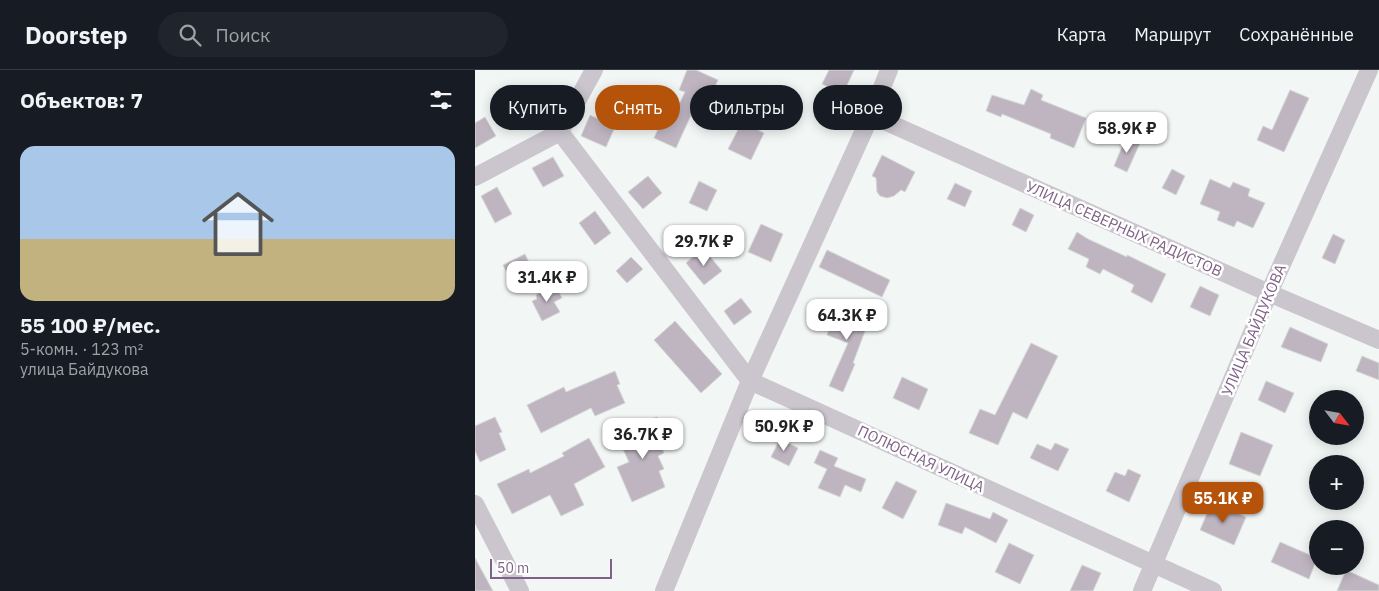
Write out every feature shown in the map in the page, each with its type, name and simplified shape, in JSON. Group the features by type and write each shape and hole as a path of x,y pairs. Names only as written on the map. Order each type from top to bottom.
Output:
{"street":[{"path":"475,177 560,132 594,70"},
{"path":"883,85 889,70"},
{"name":"УЛИЦА БАЙДУКОВА","path":"1142,591 1269,294 1369,70"},
{"name":"УЛИЦА СЕВЕРНЫХ РАДИСТОВ","path":"902,129 1269,294 1379,340"},
{"path":"663,591 750,380 864,130"},
{"name":"ПОЛЮСНАЯ УЛИЦА","path":"560,132 750,380 1213,591"},
{"path":"475,504 520,591"}],"building":[{"path":"687,70 696,70 718,80 716,85 690,85 690,117 676,148 654,138 658,130 680,130 680,103 685,92 680,90"},
{"path":"829,70 854,70 847,85 822,84"},
{"path":"1031,89 1043,95 1041,100 1086,118 1074,148 1050,138 1051,134 1002,114 1001,117 986,111 992,95 1024,105"},
{"path":"1290,90 1309,98 1284,152 1257,140 1263,126 1272,130"},
{"path":"590,115 595,117 595,130 614,130 606,147 581,136"},
{"path":"485,117 490,126 490,130 493,130 496,136 475,148 475,123"},
{"path":"738,130 758,130 764,133 751,160 728,149"},
{"path":"1126,137 1140,143 1127,172 1114,166"},
{"path":"882,155 915,172 905,192 901,190 894,196 887,198 880,196 877,192 876,178 872,176"},
{"path":"553,157 564,176 543,187 532,168"},
{"path":"1172,169 1185,176 1176,195 1162,188"},
{"path":"648,176 662,193 643,209 628,192"},
{"path":"1210,179 1230,188 1233,182 1250,189 1248,196 1265,203 1253,228 1237,221 1234,227 1217,220 1220,212 1200,204"},
{"path":"699,181 717,190 707,211 689,203"},
{"path":"955,183 972,191 965,207 947,199"},
{"path":"497,187 512,214 495,223 481,196"},
{"path":"1020,208 1034,215 1026,232 1012,225"},
{"path":"595,211 611,233 595,245 579,223"},
{"path":"761,224 783,234 771,262 748,252"},
{"path":"1077,232 1088,239 1166,274 1152,303 1131,292 1134,285 1103,269 1100,274 1086,267 1089,259 1068,249"},
{"path":"1333,234 1345,240 1335,264 1322,258"},
{"path":"703,248 722,271 704,285 686,263"},
{"path":"827,250 890,280 882,297 819,267"},
{"path":"525,254 533,271 511,282 503,265"},
{"path":"631,257 643,269 627,283 616,271"},
{"path":"555,285 562,298 554,302 560,312 542,321 532,301 537,299 536,295"},
{"path":"1200,286 1219,295 1210,316 1190,307"},
{"path":"741,298 752,312 734,325 724,311"},
{"path":"839,303 871,315 853,363 855,364 843,392 829,386 848,343 827,335"},
{"path":"675,321 722,374 701,393 654,340"},
{"path":"1290,327 1328,344 1321,362 1281,347"},
{"path":"1031,343 1058,356 1027,419 1013,412 998,445 969,433 980,409 995,415"},
{"path":"1362,356 1379,363 1379,380 1356,371"},
{"path":"615,371 620,384 617,385 625,403 595,416 591,408 541,433 527,405 564,387 566,392"},
{"path":"902,377 928,389 919,410 893,398"},
{"path":"1266,381 1294,393 1285,413 1258,400"},
{"path":"495,417 502,432 499,433 506,450 480,462 475,451 475,426"},
{"path":"657,417 665,435 658,438 664,453 658,456 664,469 659,471 665,487 632,502 617,467 629,462 623,449 631,446 624,431"},
{"path":"1241,432 1273,445 1260,476 1229,464"},
{"path":"589,438 605,467 574,484 584,505 561,516 550,495 512,514 497,484 529,469 530,473 564,456 562,453"},
{"path":"780,439 798,448 789,466 771,457"},
{"path":"1055,443 1069,449 1058,471 1030,458 1037,444 1051,450"},
{"path":"820,450 838,458 834,466 866,479 861,492 845,485 840,497 818,488 827,469 814,463"},
{"path":"1128,469 1141,475 1129,502 1106,491 1115,472 1125,476"},
{"path":"896,481 917,491 903,519 882,508"},
{"path":"1212,502 1246,517 1234,545 1200,530"},
{"path":"946,503 990,519 993,512 1008,520 996,543 965,527 962,534 938,525"},
{"path":"1280,542 1309,555 1309,575 1311,575 1309,579 1271,562"},
{"path":"1009,543 1034,555 1020,584 995,572"},
{"path":"475,558 493,591 475,591"},
{"path":"1082,565 1101,573 1093,591 1070,591"},
{"path":"1344,575 1357,575 1379,585 1379,591 1337,591"}]}
